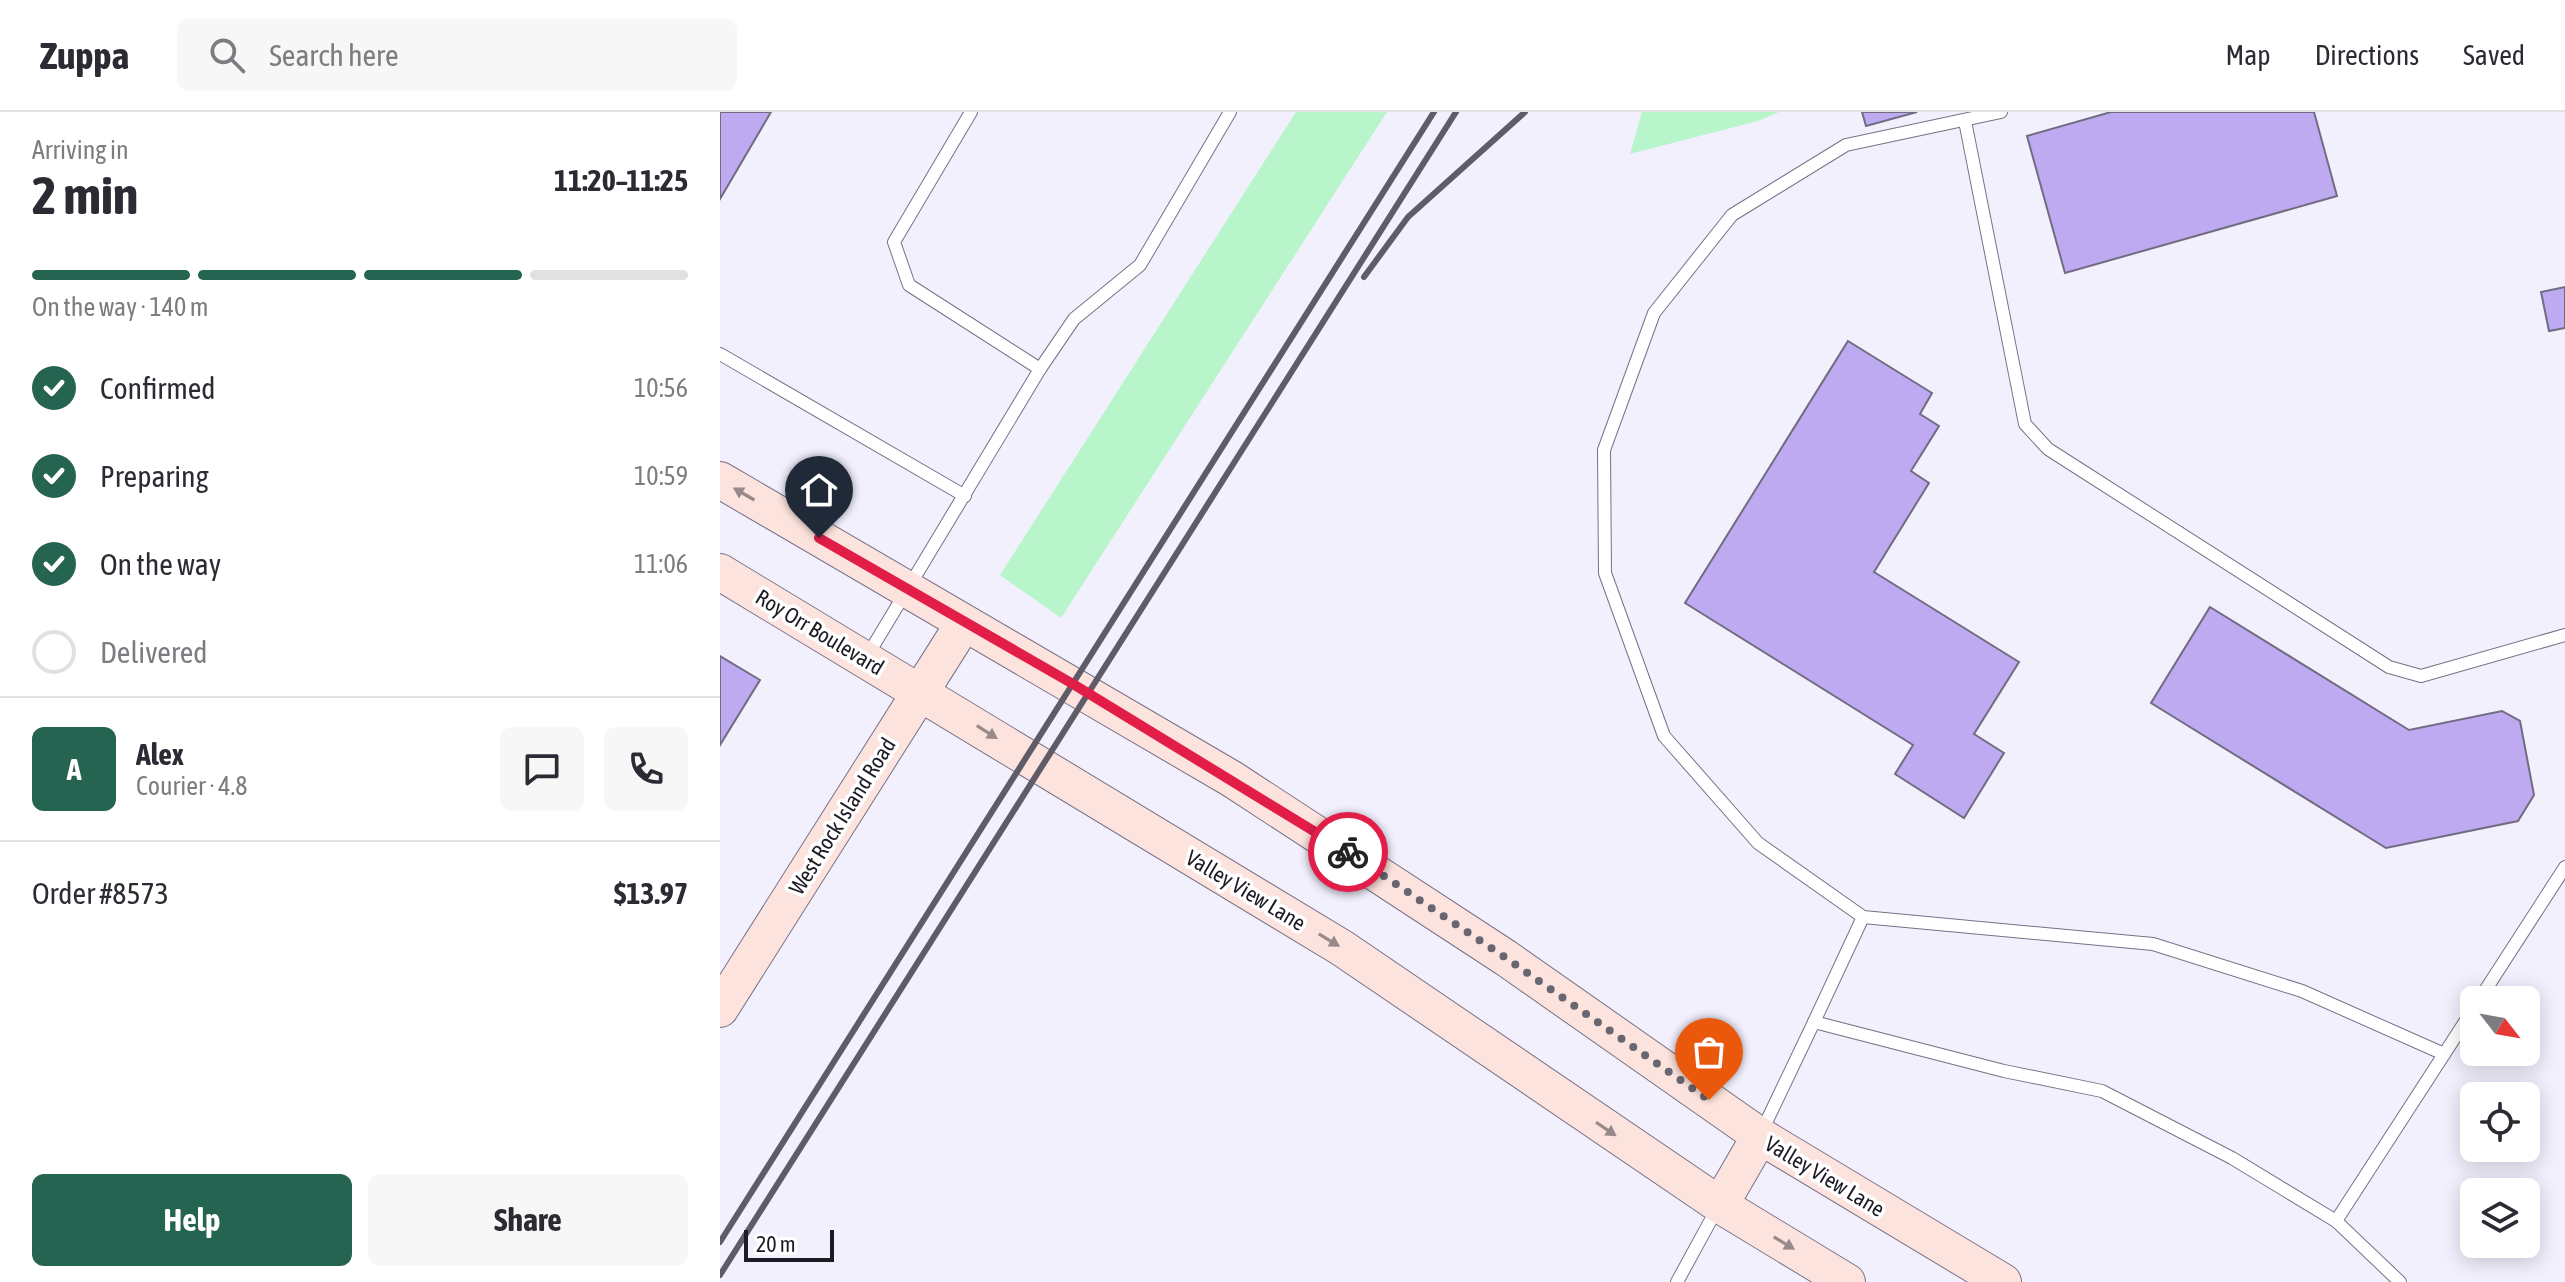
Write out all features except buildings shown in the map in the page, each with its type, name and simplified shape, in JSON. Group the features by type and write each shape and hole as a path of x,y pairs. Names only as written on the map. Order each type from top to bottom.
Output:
{"main road":[{"path":"720,480 964,623"},
{"name":"Roy Orr Boulevard","path":"720,572 921,691"},
{"name":"West Rock Island Road","path":"720,1009 964,623"},
{"name":"Valley View Lane","path":"964,623 1073,684 1327,839 1506,958 1760,1136 2003,1282"},
{"name":"Valley View Lane","path":"921,691 1342,948 1720,1205 1847,1282"},
{"path":"1720,1205 1760,1136"}],"lane":[{"path":"971,112 894,242 909,285 1040,369"},
{"path":"866,659 1040,369 1074,319 1140,265 1230,112"},
{"path":"2001,112 1846,145 1732,215 1654,313 1604,450 1605,573 1664,736 1758,843 1863,917 2153,944 2302,991 2444,1054"},
{"path":"1965,121 2025,424 2048,449 2389,667 2421,676 2565,635"},
{"path":"720,354 965,496"},
{"path":"2488,986 2565,867"},
{"path":"1760,1136 1863,917"},
{"path":"1814,1022 2004,1071 2102,1091 2232,1158 2336,1221 2400,1282"},
{"path":"2336,1221 2460,1029"},
{"path":"1677,1282 1720,1205"}],"green space":[{"path":"1296,112 1387,112 1061,618 1000,575"},
{"path":"1642,112 1779,112 1758,121 1630,154"}],"railway":[{"path":"720,1242 1434,112"},
{"path":"720,1275 1456,112"},
{"path":"1364,277 1408,217 1525,112"}],"way so far":[{"path":"1348,852 1709,1100"}],"route":[{"path":"819,538 1073,684 1348,852"}]}
